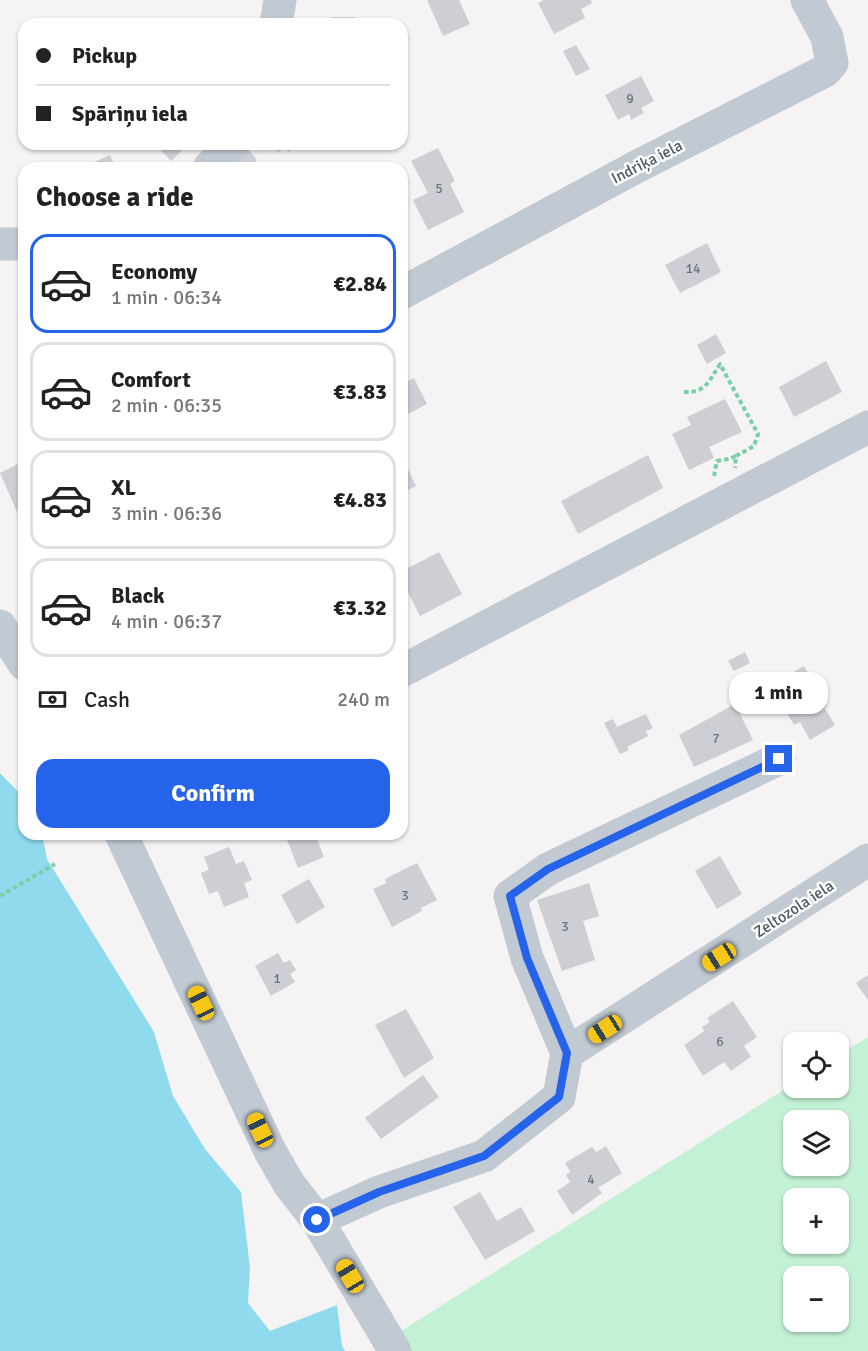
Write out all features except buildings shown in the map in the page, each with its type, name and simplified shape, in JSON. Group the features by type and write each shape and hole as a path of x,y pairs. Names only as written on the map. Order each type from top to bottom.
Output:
{"street":[{"path":"277,18 280,0"},
{"name":"Indriķa iela","path":"408,290 638,166 825,71 832,63 827,37 807,0"},
{"path":"215,162 226,150"},
{"path":"0,244 18,244"},
{"path":"408,668 868,427"},
{"path":"0,626 18,654"},
{"path":"317,1220 379,1192 484,1156 559,1097 567,1053 527,958 510,896 548,869 779,759"},
{"path":"125,840 270,1151 289,1184 317,1220 395,1351"},
{"name":"Zeltozola iela","path":"567,1053 868,860"}],"path":[{"path":"684,392 695,392 704,388 720,364 758,434 754,446 729,459 717,461 714,476"},
{"path":"734,473 736,456"},
{"path":"0,896 56,864"}],"green space":[{"path":"868,1037 868,1351 402,1351 401,1331 783,1090 783,1098 849,1098 849,1049"}],"water":[{"path":"0,773 18,792 18,840 43,840 47,859 154,1032 173,1096 205,1149 241,1192 250,1268 248,1303 270,1331 337,1305 342,1346 345,1351 0,1351"}],"route":[{"path":"317,1220 379,1192 484,1156 559,1097 567,1053 527,958 510,896 548,869 779,759"}]}
